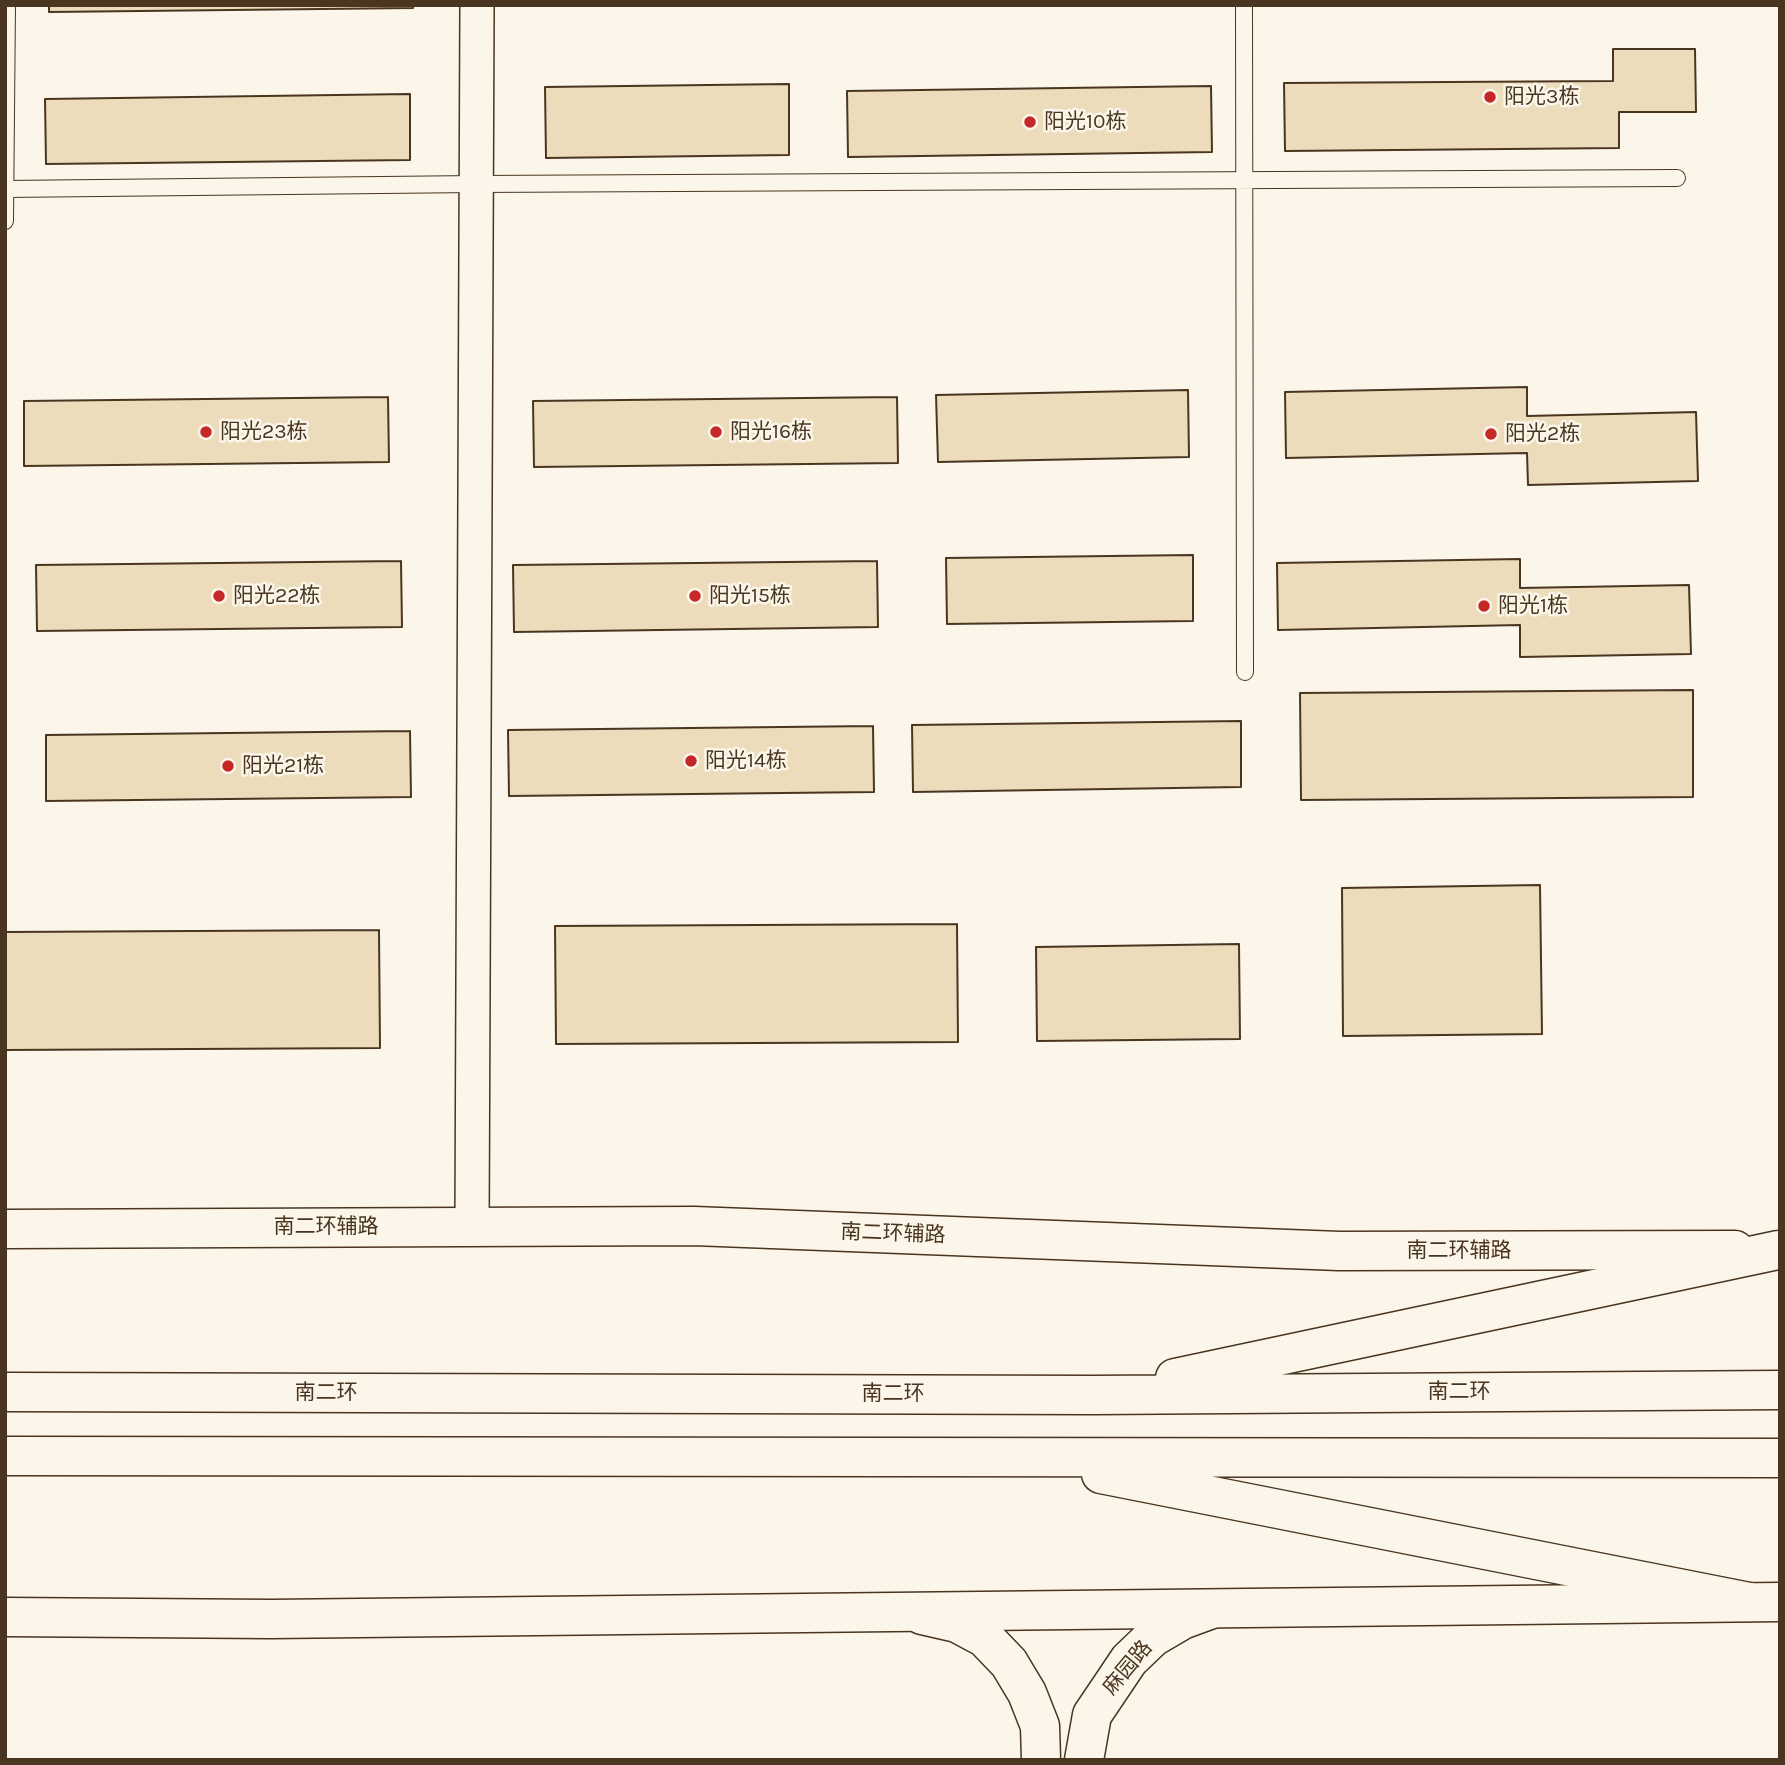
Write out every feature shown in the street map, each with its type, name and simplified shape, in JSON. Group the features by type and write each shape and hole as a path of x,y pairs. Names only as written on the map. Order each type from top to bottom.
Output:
{"main road":[{"name":"南二环辅路","path":"5,1229 694,1226 1339,1251 1779,1250"},
{"path":"1094,1395 1779,1250"},
{"name":"南二环","path":"5,1392 1094,1395 1780,1390"},
{"path":"5,1456 1780,1458"},
{"path":"1013,1457 1764,1602"},
{"path":"5,1618 285,1619 1764,1602"},
{"name":"麻园路","path":"1084,1760 1092,1715 1129,1660 1153,1637 1182,1620 1212,1609"},
{"path":"913,1613 957,1623 985,1638 1009,1663 1027,1693 1040,1726 1041,1760"}],"street":[{"path":"472,1227 477,5"}],"lane":[{"path":"5,221 7,5"},
{"path":"1244,5 1245,672"},
{"path":"6,189 1678,178"}],"building":[{"path":"49,5 413,5 413,8 49,12"},
{"name":"阳光3栋","path":"1613,49 1695,49 1696,112 1619,112 1619,148 1285,151 1284,83 1613,81"},
{"path":"789,84 789,155 546,158 545,87"},
{"name":"阳光10栋","path":"1211,86 1212,152 848,157 847,91"},
{"path":"410,94 410,160 46,164 45,99"},
{"name":"阳光2栋","path":"1527,387 1527,416 1696,412 1698,481 1528,485 1527,453 1286,458 1285,392"},
{"path":"1188,390 1189,457 938,462 936,395"},
{"name":"阳光23栋","path":"388,397 389,462 24,466 24,401"},
{"name":"阳光16栋","path":"897,397 898,463 534,467 533,401"},
{"path":"1193,555 1193,621 947,624 946,558"},
{"name":"阳光1栋","path":"1520,559 1520,588 1689,585 1691,654 1520,657 1520,625 1278,630 1277,563"},
{"name":"阳光22栋","path":"401,561 402,627 37,631 36,565"},
{"name":"阳光15栋","path":"877,561 878,627 514,632 513,565"},
{"path":"1693,690 1693,797 1301,800 1300,693"},
{"path":"1241,721 1241,787 913,792 912,725"},
{"name":"阳光14栋","path":"873,726 874,792 509,796 508,730"},
{"name":"阳光21栋","path":"410,731 411,797 46,801 46,735"},
{"path":"1540,885 1542,1034 1343,1036 1342,888"},
{"path":"957,924 958,1042 556,1044 555,926"},
{"path":"379,930 380,1048 5,1050 5,932"},
{"path":"1239,944 1240,1039 1037,1041 1036,947"}],"place":[{"name":"阳光3栋","path":"1490,97"},
{"name":"阳光10栋","path":"1030,122"},
{"name":"阳光23栋","path":"206,432"},
{"name":"阳光16栋","path":"716,432"},
{"name":"阳光2栋","path":"1491,434"},
{"name":"阳光22栋","path":"219,596"},
{"name":"阳光15栋","path":"695,596"},
{"name":"阳光1栋","path":"1484,606"},
{"name":"阳光14栋","path":"691,761"},
{"name":"阳光21栋","path":"228,766"}]}
